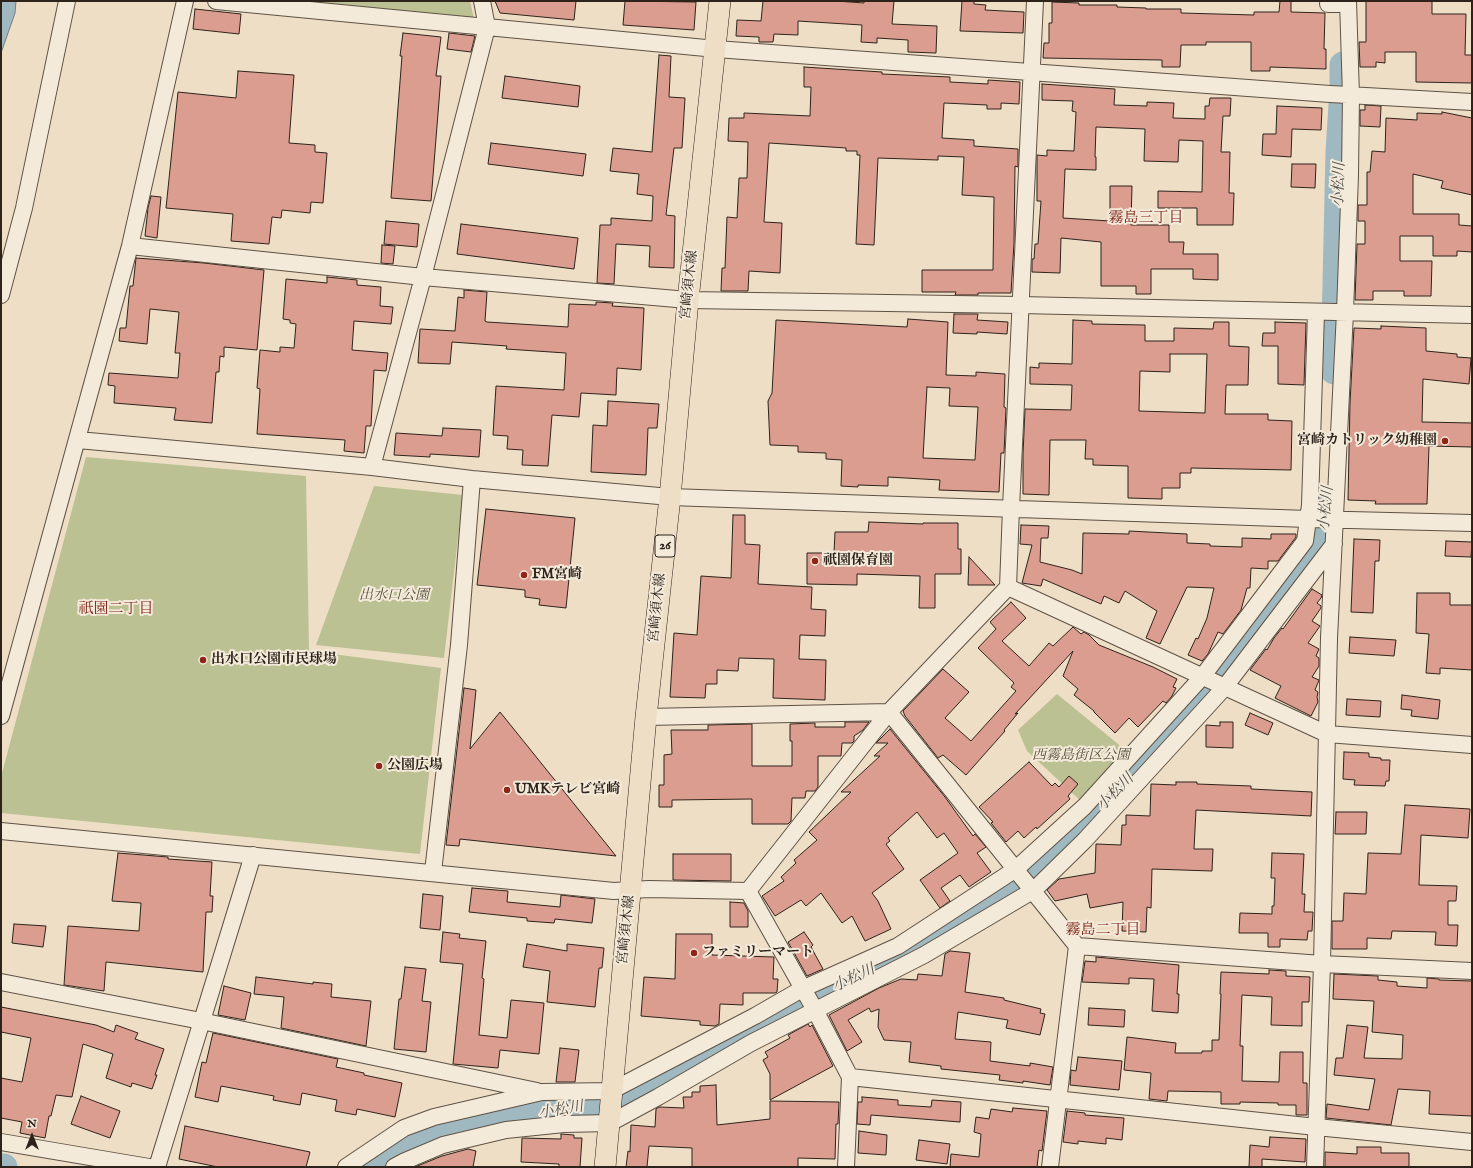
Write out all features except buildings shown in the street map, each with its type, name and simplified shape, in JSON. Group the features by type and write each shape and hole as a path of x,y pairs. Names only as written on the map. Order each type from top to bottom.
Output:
{"main road":[{"name":"宮崎須木線","path":"605,1167 646,717 670,497 688,300 720,1"}],"street":[{"path":"1,295 24,208 67,1"},
{"path":"1,716 78,440 130,246 185,1"},
{"path":"216,1 716,49 1351,96 1472,102"},
{"path":"372,467 423,277 487,27 482,1"},
{"path":"748,891 889,712 1008,587 1035,1"},
{"path":"1315,1167 1322,964 1329,638 1345,312 1350,182 1351,96 1348,3 1328,4"},
{"path":"130,246 423,277 688,300 1020,305 1472,315"},
{"path":"346,1167 404,1128 434,1117 542,1092 611,1091 802,989 898,946 1016,869 1085,806 1204,678 1305,542 1310,497 1316,312"},
{"path":"78,440 372,467 472,479 670,497 1308,519 1472,523"},
{"path":"433,872 459,645 472,479"},
{"path":"394,1167 443,1145 506,1130 610,1120 658,1097 752,1044 924,955 1034,890 1095,830 1222,687 1334,544"},
{"path":"1008,587 1222,687 1327,734 1472,745"},
{"path":"646,717 889,712"},
{"path":"889,712 1034,890 1077,946 1050,1167"},
{"path":"1,831 433,872 614,891 631,889 748,891"},
{"path":"157,1167 253,855"},
{"path":"748,891 802,989 816,1010 850,1077 846,1167"},
{"path":"1077,946 1322,964 1472,971"},
{"path":"1,982 201,1021 542,1092"},
{"path":"850,1077 1316,1127 1472,1142"},
{"path":"1,1142 148,1167"}],"green space":[{"path":"283,1 470,1 475,23"},
{"name":"出水口公園市民球場","path":"86,457 306,476 309,651 441,668 420,854 1,813 1,777"},
{"name":"出水口公園","path":"374,486 463,495 444,658 316,645"},
{"name":"西霧島街区公園","path":"1057,694 1129,753 1083,803 1027,751 1018,730"}],"water":[{"path":"1,1 16,1 15,13 1,53"}],"waterway":[{"name":"小松川","path":"1334,371 1339,152 1343,65"},
{"name":"小松川","path":"377,1167 413,1140 455,1124 568,1112 635,1095 682,1067 775,1018 800,1003 917,950 1002,895 1056,856 1175,731 1202,691 1241,645 1298,565 1327,535 1328,499"}],"place":[{"name":"宮崎カトリック幼稚園","path":"1445,441"},
{"name":"祇園保育園","path":"815,561"},
{"name":"FM宮崎","path":"524,575"},
{"name":"出水口公園市民球場","path":"203,660"},
{"name":"公園広場","path":"379,766"},
{"name":"UMKテレビ宮崎","path":"507,790"},
{"name":"ファミリーマート","path":"694,953"}],"district":[{"name":"霧島三丁目","path":"1146,219"},
{"name":"祇園二丁目","path":"116,610"},
{"name":"霧島二丁目","path":"1103,931"}]}
